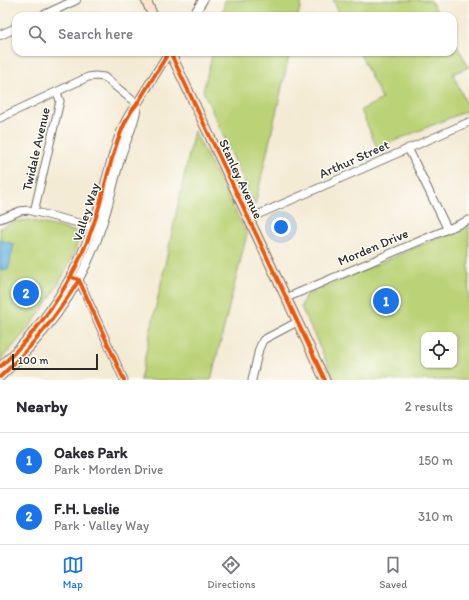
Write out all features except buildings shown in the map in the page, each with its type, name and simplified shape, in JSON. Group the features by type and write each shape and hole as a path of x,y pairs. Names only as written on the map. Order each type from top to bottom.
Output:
{"main road":[{"path":"146,0 152,12"},
{"name":"Stanley Avenue","path":"172,56 325,380"}],"street":[{"path":"48,12 63,3 76,0"},
{"path":"196,12 203,0"},
{"path":"0,35 12,30"},
{"name":"Valley Way","path":"0,377 39,338 75,279 97,228 137,112 138,104 168,56"},
{"path":"0,118 88,77 95,76 104,77 138,104"},
{"name":"Twidale Avenue","path":"34,212 60,101 57,92"},
{"name":"Arthur Street","path":"248,219 469,122"},
{"path":"408,148 447,228"},
{"path":"0,220 20,211 28,210 97,228"},
{"name":"Morden Drive","path":"286,298 447,228 469,220"},
{"path":"75,279 124,380"},
{"name":"Valley Way","path":"0,367 34,332 75,279"},
{"path":"252,380 259,349 263,340 297,322"}],"green space":[{"path":"225,0 302,0 299,12 223,12"},
{"path":"333,0 430,0 438,12 339,12"},
{"path":"457,46 469,67 453,74 469,110 377,148 361,110 382,99 361,56 457,56"},
{"path":"212,56 289,56 255,205 203,91"},
{"path":"194,131 247,234 211,380 140,380"},
{"path":"29,220 81,233 68,267 48,301 25,333 0,360 0,228 17,221"},
{"path":"469,224 469,380 335,380 301,307 305,296"}],"water":[{"path":"0,240 14,244 8,270 0,269"}],"cycle path":[{"path":"0,367 45,317 68,281 78,262 95,220 112,159 123,128 129,115 167,56"},
{"path":"172,56 325,380"},
{"path":"74,278 79,280 124,380"},
{"path":"0,377 43,331 79,280"}],"place":[{"name":"F.H. Leslie","path":"26,293"},
{"name":"Oakes Park","path":"386,301"}]}
